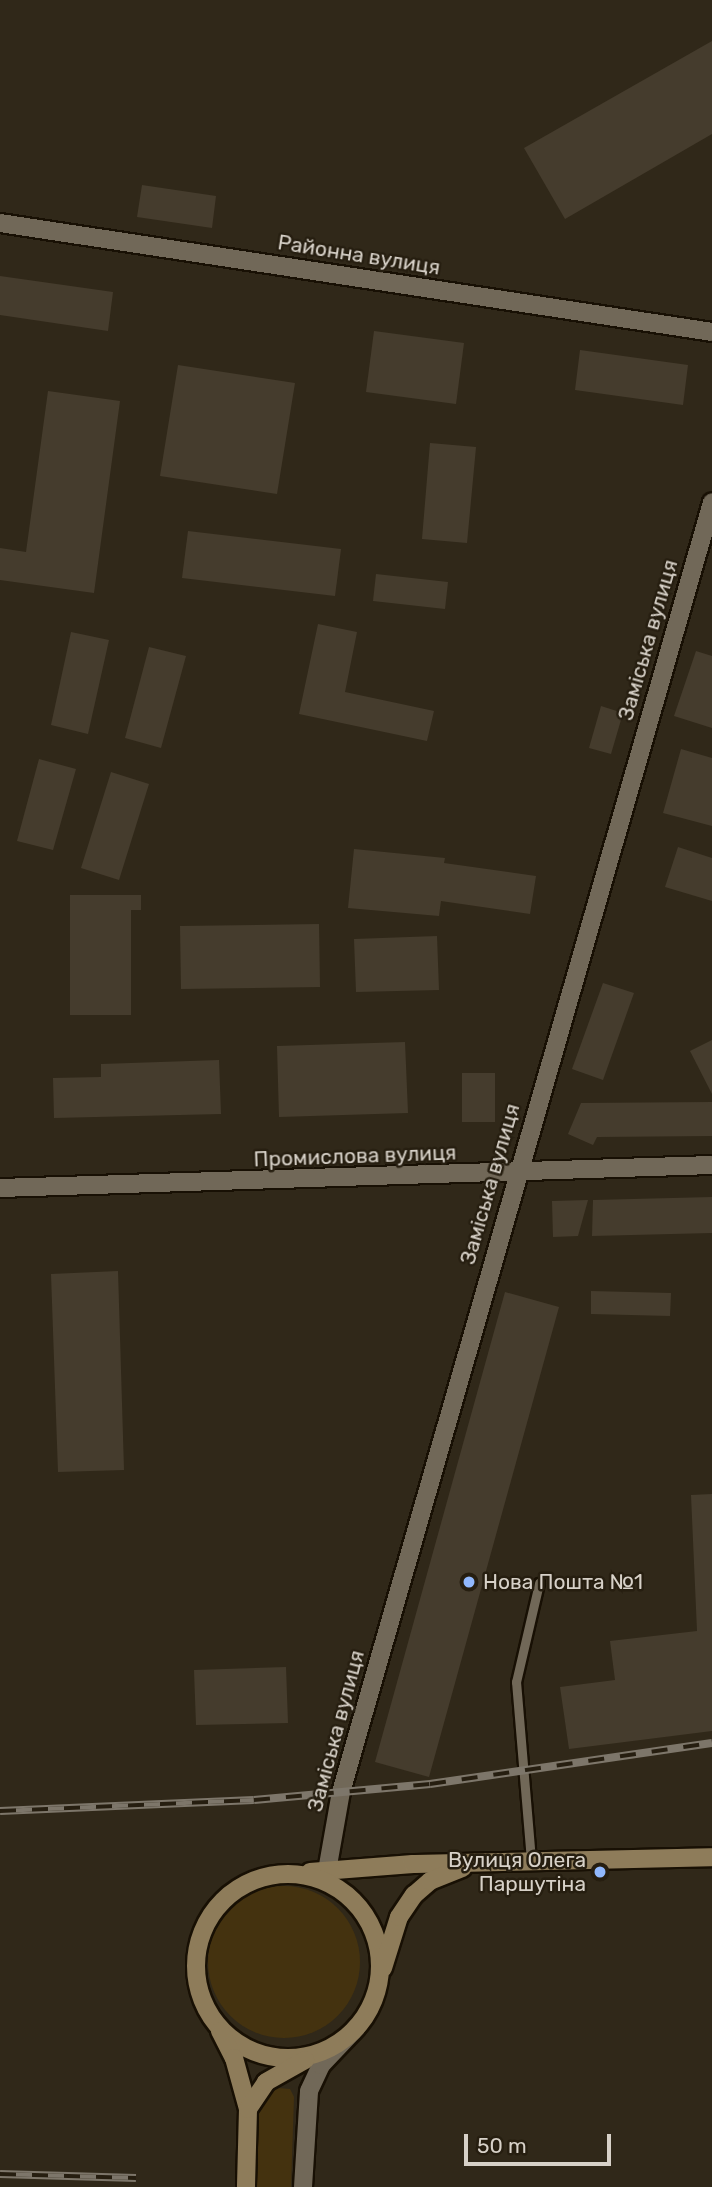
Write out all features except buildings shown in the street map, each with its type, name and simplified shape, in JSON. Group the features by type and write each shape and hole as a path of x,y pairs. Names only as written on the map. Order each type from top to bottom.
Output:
{"street":[{"name":"Районна вулиця","path":"0,223 712,332"},
{"name":"Заміська вулиця","path":"328,1877 341,1792 516,1174 712,502"},
{"name":"Промислова вулиця","path":"0,1188 516,1174 712,1165"},
{"path":"246,2187 248,2109 234,2059 200,1994 196,1972 200,1939 215,1910 240,1887 272,1876 299,1873 328,1877 486,1861 712,1857"},
{"path":"303,2187 309,2091 321,2065 357,2027 379,1983 399,1917 414,1895 452,1870 486,1861"},
{"path":"328,1877 352,1900 370,1924 379,1952 379,1983"},
{"path":"216,2024 241,2045 261,2054 293,2058 315,2054"},
{"path":"248,2109 266,2082 357,2027"}],"lane":[{"path":"531,1860 516,1682 539,1583"}],"shaded area":[{"path":"284,1886 313,1892 337,1909 354,1933 360,1962 354,1991 337,2015 313,2032 284,2038 255,2032 231,2015 214,1991 208,1962 214,1933 231,1909 255,1892"},
{"path":"278,2088 290,2089 294,2097 291,2187 253,2187 255,2112 260,2099"}],"railway":[{"path":"0,1811 254,1800 430,1784 712,1743"},
{"path":"0,2174 136,2178"}],"place":[{"name":"Нова Пошта №1","path":"469,1582"},
{"name":"Вулиця Олега Паршутіна","path":"600,1872"}]}
